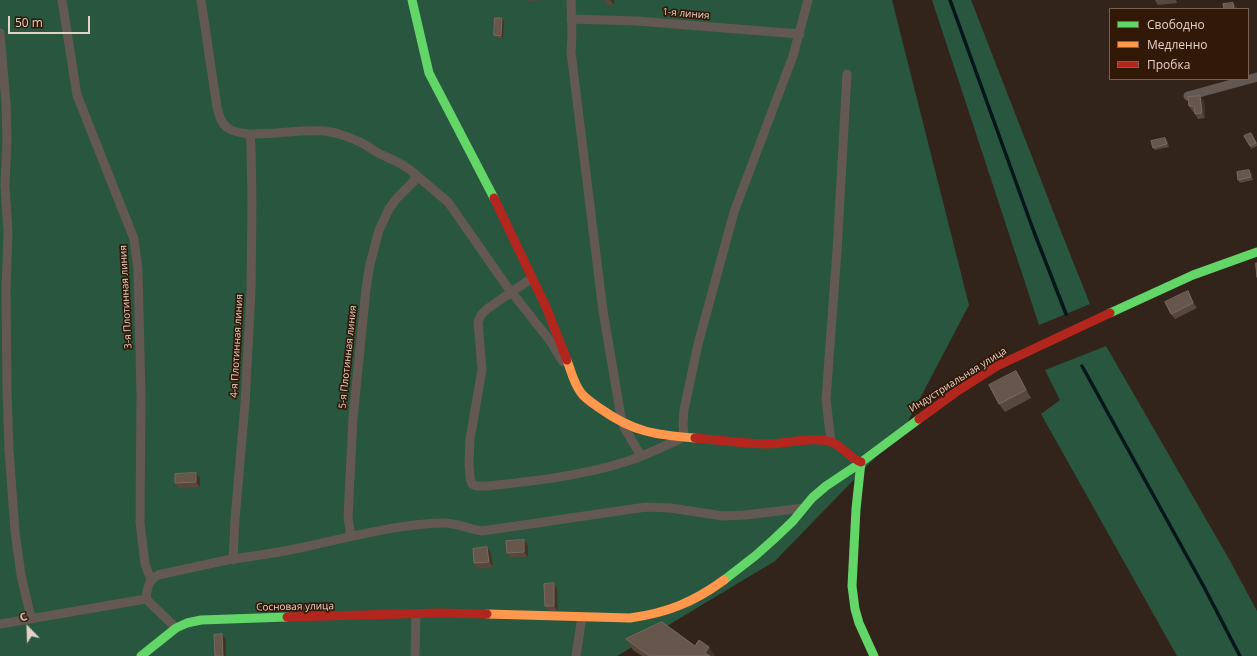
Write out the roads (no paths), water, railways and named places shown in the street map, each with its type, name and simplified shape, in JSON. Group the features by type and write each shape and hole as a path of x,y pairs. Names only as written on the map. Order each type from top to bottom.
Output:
{"street":[{"name":"3-я Плотинная линия","path":"62,0 77,94 134,239 138,270 141,380 140,522 145,564 151,580"},
{"path":"201,0 219,116 227,128 237,133 250,134 304,130 330,132 362,143 406,166 448,202 511,292 551,342 573,377"},
{"path":"412,0 429,73 488,185 546,307 573,377 581,393 592,403 623,423 648,432 671,437 769,444 823,440 831,442 847,452 852,459 861,462 857,486 852,570 854,601 857,618 863,635 874,656"},
{"path":"571,0 571,52 603,311 618,404 623,423 641,456"},
{"path":"684,438 684,410 698,344 734,212 793,56 808,0"},
{"name":"1-я линия","path":"572,18 637,21 800,34"},
{"path":"0,33 6,103 7,142 5,185 8,233 6,289 9,450 15,532 21,575 31,618"},
{"path":"831,442 826,399 837,251 847,74"},
{"path":"1188,96 1246,80"},
{"name":"4-я Плотинная линия","path":"233,560 245,404 251,291 252,202 250,134"},
{"name":"5-я Плотинная линия","path":"351,536 348,511 353,418 367,283 379,230 389,209 405,189 414,181 416,175"},
{"name":"Индустриальная улица","path":"582,617 643,618 666,613 682,606 716,586 754,558 791,523 823,488 861,462 912,422 1002,363 1169,284 1257,252"},
{"path":"532,278 487,309 481,315 478,322 482,370 470,439 469,463 472,484 476,486 488,486 561,477 616,464 641,456 684,438"},
{"path":"146,599 147,587 151,580 158,575 292,550 351,536 403,527 442,523 463,525 472,530 482,531 646,508 671,508 723,516 804,508"},
{"path":"0,624 146,599"},
{"path":"146,599 176,628"},
{"name":"Сосновая улица","path":"141,656 176,628 187,623 201,620 438,613 582,617"},
{"path":"415,656 416,614"},
{"path":"576,656 582,617"}],"waterway":[{"path":"950,0 1034,232 1066,314"},
{"path":"1082,366 1204,587 1240,656"}]}
